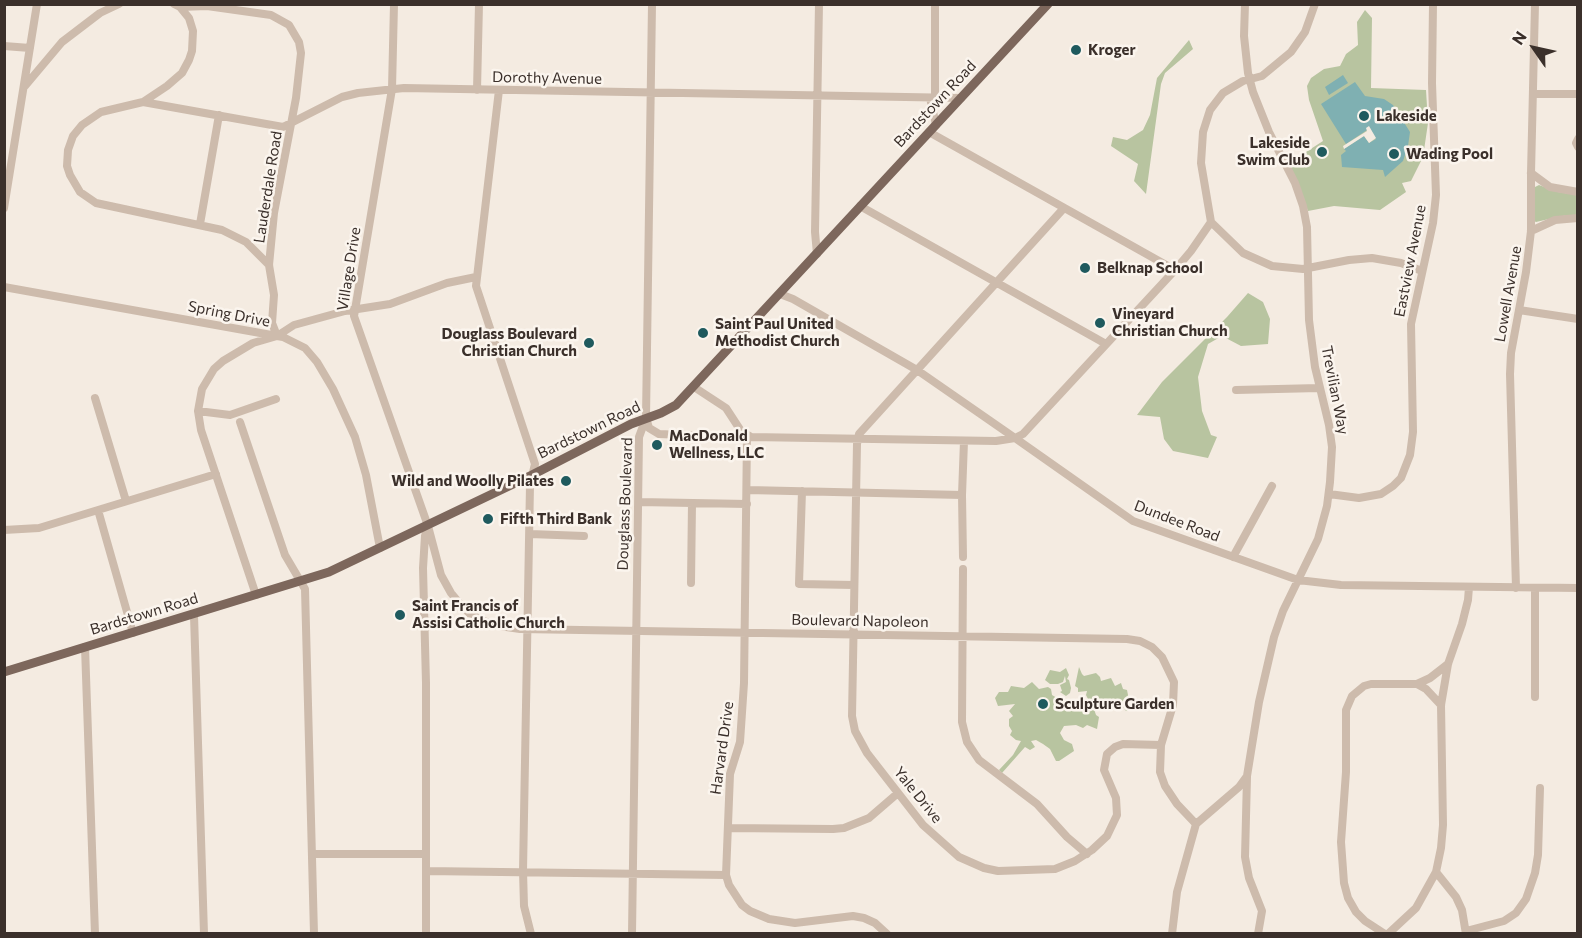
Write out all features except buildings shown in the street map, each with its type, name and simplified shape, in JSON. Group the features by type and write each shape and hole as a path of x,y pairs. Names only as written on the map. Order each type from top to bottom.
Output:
{"main road":[{"name":"Bardstown Road","path":"4,672 329,572 428,526 631,424 676,405 1048,4"}],"street":[{"path":"4,208 37,4"},
{"path":"24,87 62,42 100,13 119,4"},
{"name":"Village Drive","path":"394,4 392,89 355,320 428,526"},
{"path":"477,90 479,4"},
{"name":"Douglass Boulevard","path":"632,933 639,437 646,418 652,4"},
{"path":"817,254 814,232 819,4"},
{"path":"935,4 933,129 1064,208 1175,270"},
{"name":"Trevilian Way","path":"1245,4 1244,36 1250,80 1259,110 1295,183 1303,206 1308,235 1309,320 1319,388 1329,425 1332,447 1329,495 1318,538 1283,611 1268,661 1248,776 1245,857 1249,878 1261,906 1262,917 1258,933"},
{"path":"1315,4 1305,32 1296,46 1262,76 1243,81 1218,97 1213,103 1205,122 1201,163 1211,222 1243,254 1272,266 1309,268 1372,258 1401,263 1422,271"},
{"name":"Eastview Avenue","path":"1329,495 1359,498 1381,494 1398,482 1407,466 1412,443 1412,324 1436,195 1432,83 1433,4"},
{"name":"Lowell Avenue","path":"1516,588 1510,375 1511,354 1532,231 1535,4"},
{"path":"177,6 189,18 193,31 192,51 182,72 173,82 143,102 101,112 82,125 73,136 68,150 67,166 70,175 80,192 96,203 200,224 236,236 246,242 269,265"},
{"name":"Lauderdale Road","path":"177,6 207,6 264,13 277,17 289,25 297,35 301,53 292,124 274,213 269,265 274,295 272,323 277,336"},
{"path":"4,46 30,48"},
{"name":"Dorothy Avenue","path":"292,124 342,97 392,89 961,98"},
{"path":"499,90 476,286 535,465 530,485 523,871 524,906 531,933"},
{"path":"1533,94 1578,94"},
{"path":"143,102 283,126 292,124"},
{"path":"200,224 219,115"},
{"path":"1578,139 1576,143 1578,147"},
{"path":"1531,173 1550,187 1578,192"},
{"path":"860,206 1106,344"},
{"path":"857,440 863,427 1064,208"},
{"path":"1532,231 1555,220 1578,218"},
{"path":"646,418 649,428 659,434 857,440 996,441 1015,438 1023,434 1175,270 1211,222"},
{"name":"Spring Drive","path":"4,287 277,336 294,325 356,308 390,304 447,283 476,277"},
{"name":"Dundee Road","path":"780,294 793,299 916,370 1132,521 1298,580 1341,585 1578,588"},
{"path":"1519,310 1578,319"},
{"path":"256,595 201,430 198,411 200,396 206,382 223,361 253,343 277,336 289,339 304,348 317,362 345,412 355,437 364,468 380,549"},
{"path":"694,387 726,408 747,435"},
{"path":"1236,390 1319,388"},
{"path":"95,398 126,501"},
{"path":"198,411 230,415 276,399"},
{"path":"240,422 282,547 305,589 314,933"},
{"name":"Harvard Drive","path":"747,435 748,490 742,727 730,774 726,875 737,900 760,916 795,923 853,916 875,923 887,933"},
{"name":"Yale Drive","path":"857,440 852,716 855,731 867,753 923,825 948,849 966,861 984,868 998,871 1042,871 1064,866 1087,854 1107,836 1117,815 1116,798 1104,770 1107,754 1114,747 1122,744 1161,746"},
{"path":"963,557 964,441"},
{"path":"4,530 39,528 216,474"},
{"path":"1233,557 1272,486"},
{"path":"748,490 962,495"},
{"path":"802,490 799,584 854,585"},
{"path":"639,502 747,504"},
{"path":"691,583 693,503"},
{"path":"98,510 133,633"},
{"path":"426,933 423,568 428,526"},
{"name":"Boulevard Napoleon","path":"428,526 444,581 461,605 480,619 510,629 1127,639 1146,644 1162,657 1174,682 1173,705 1161,746 1160,772 1165,786 1177,804 1196,824"},
{"path":"530,534 584,536"},
{"path":"963,569 962,722 970,749 988,768 1037,804 1067,837 1087,854"},
{"path":"1448,664 1431,678 1416,684 1364,686 1352,696 1346,710 1346,772 1341,842 1344,883 1348,898 1356,912 1365,921 1387,933 1416,908 1436,872 1443,825 1441,705 1448,664 1462,624 1469,587"},
{"path":"1534,588 1535,697"},
{"path":"194,615 204,933"},
{"path":"85,647 95,933"},
{"path":"1416,684 1431,694 1441,705"},
{"path":"1172,933 1179,884 1196,824 1239,787 1248,776"},
{"path":"1436,872 1456,897 1462,910 1466,932 1512,916 1526,899 1535,873 1538,855 1540,788"},
{"path":"728,828 832,830 844,828 869,818 898,793"},
{"path":"312,854 426,854"},
{"path":"426,870 726,875"}],"green space":[{"path":"1365,10 1372,18 1371,88 1426,90 1428,123 1423,157 1411,181 1402,183 1406,192 1380,210 1334,206 1308,211 1289,163 1323,141 1309,100 1307,86 1311,78 1324,69 1340,66 1346,54 1358,45 1357,22"},
{"path":"1189,40 1193,49 1165,73 1161,84 1146,194 1134,181 1138,164 1111,146 1113,137 1127,140 1143,130 1150,115 1157,78"},
{"path":"1539,185 1558,192 1577,195 1577,215 1534,221 1535,187"},
{"path":"1248,293 1263,302 1270,319 1268,344 1241,346 1222,336 1208,344 1198,377 1202,411 1211,435 1217,437 1208,458 1173,451 1164,439 1160,417 1137,415 1162,382"},
{"path":"1079,667 1084,676 1096,673 1101,681 1111,678 1115,686 1121,683 1123,689 1127,690 1126,701 1129,711 1126,711 1118,701 1116,708 1105,711 1094,700 1088,699 1087,691 1078,692 1075,686"},
{"path":"1066,668 1071,688 1070,693 1066,696 1060,692 1062,691 1060,685 1066,682 1065,676 1063,682 1058,684 1050,684 1045,680 1050,670 1060,672"},
{"path":"1032,682 1039,689 1048,687 1052,695 1057,698 1062,697 1059,704 1070,701 1073,704 1082,704 1094,709 1099,717 1097,729 1087,725 1083,728 1076,725 1064,726 1060,733 1064,740 1072,744 1074,751 1059,761 1056,761 1050,749 1043,744 1036,740 1031,741 1035,747 1030,750 1025,747 1002,773 999,770 1013,755 1021,741 1010,735 1012,731 1009,719 1013,716 1009,711 1015,704 998,706 995,698 999,692 1008,692 1011,686 1024,688"}],"water":[{"path":"1343,75 1348,83 1329,95 1325,87"},
{"name":"Lakeside","path":"1355,82 1365,96 1384,99 1393,105 1410,132 1403,161 1385,177 1383,170 1342,167 1341,155 1346,151 1344,149 1364,136 1369,143 1376,139 1367,130 1346,144 1321,104"}],"pier":[{"path":"1369,126 1376,138 1369,143 1364,136 1344,149 1343,146 1367,131 1366,128"}],"place":[{"name":"Kroger","path":"1076,50"},
{"name":"Lakeside","path":"1364,116"},
{"name":"Lakeside Swim Club","path":"1322,152"},
{"name":"Wading Pool","path":"1394,154"},
{"name":"Belknap School","path":"1085,268"},
{"name":"Vineyard Christian Church","path":"1100,323"},
{"name":"Saint Paul United Methodist Church","path":"703,333"},
{"name":"Douglass Boulevard Christian Church","path":"589,343"},
{"name":"MacDonald Wellness, LLC","path":"657,445"},
{"name":"Wild and Woolly Pilates","path":"566,481"},
{"name":"Fifth Third Bank","path":"488,519"},
{"name":"Saint Francis of Assisi Catholic Church","path":"400,615"},
{"name":"Sculpture Garden","path":"1043,704"}]}
